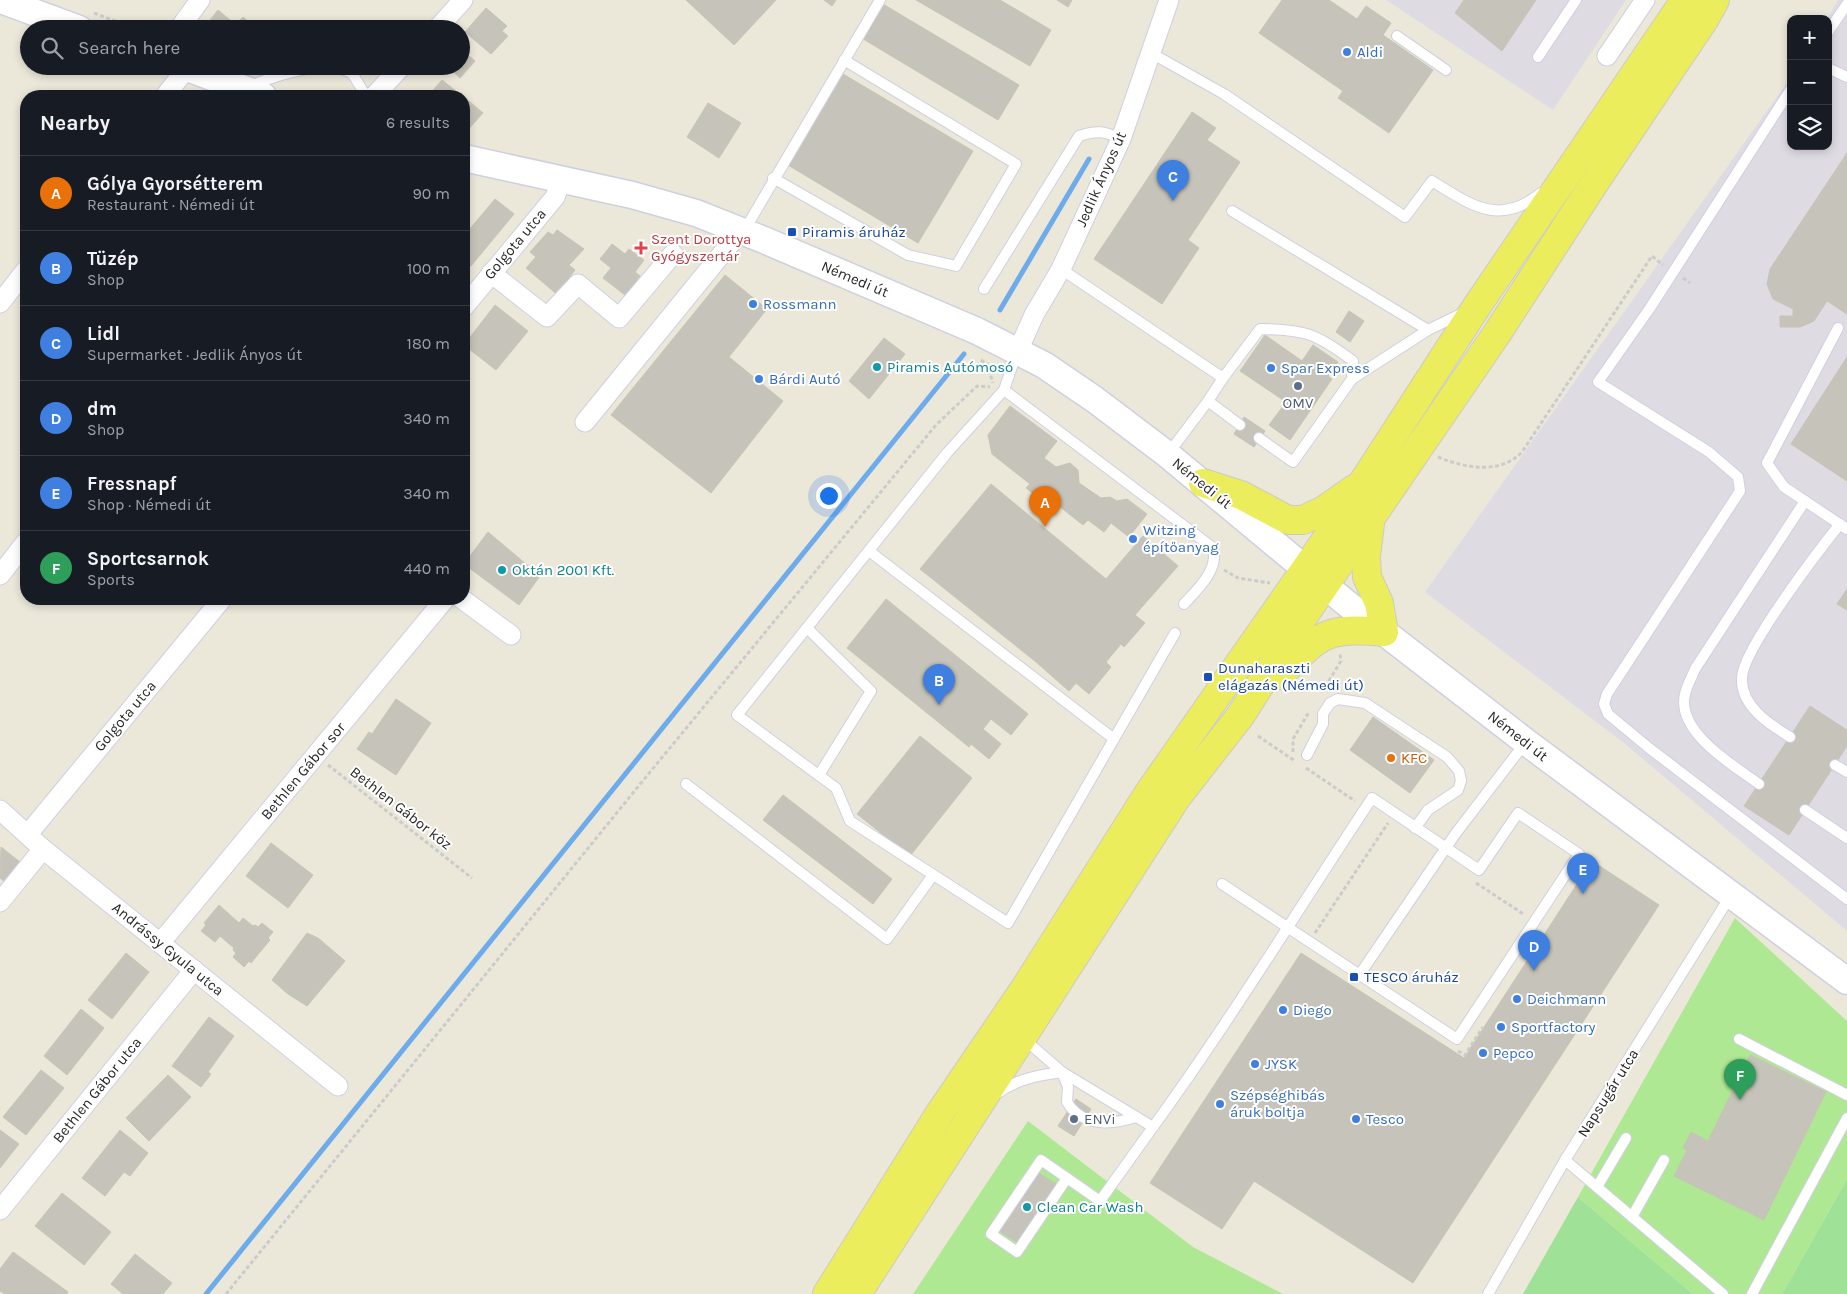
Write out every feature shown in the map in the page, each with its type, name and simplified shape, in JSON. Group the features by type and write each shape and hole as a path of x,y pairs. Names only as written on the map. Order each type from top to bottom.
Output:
{"main road":[{"path":"1241,715 1364,484 1477,306 1685,0"},
{"path":"858,1294 971,1118 1022,1013 1150,791 1315,578 1370,520 1498,332 1595,182 1704,20 1715,0"},
{"path":"2,2 85,20"},
{"path":"206,75 246,90"},
{"name":"Némedi út","path":"470,159 562,179 696,213 969,328 1018,351 1072,383 1168,455 1315,578 1526,742 1847,981"},
{"path":"1203,483 1240,496 1288,520 1303,520 1324,510 1364,484"},
{"path":"827,1294 940,1113 980,1053 1022,1013 1178,797 1241,715 1311,643 1333,631 1384,632 1379,603 1367,577 1366,556 1370,520"}],"street":[{"path":"186,20 200,0"},
{"path":"445,20 463,0"},
{"name":"Jedlik Ányos út","path":"1018,351 1034,315 1061,269 1121,139 1170,0"},
{"path":"1607,56 1645,0"},
{"path":"169,90 179,75"},
{"path":"380,90 394,75"},
{"name":"Golgota utca","path":"470,299 555,197 562,179"},
{"path":"585,422 730,245 743,232"},
{"path":"491,273 547,317 578,284 619,318 673,254"},
{"path":"0,303 20,278"},
{"path":"0,575 20,550"},
{"name":"Golgota utca","path":"28,834 217,605"},
{"name":"Bethlen Gábor sor","path":"161,942 440,605"},
{"path":"470,605 511,635"},
{"name":"Andrássy Gyula utca","path":"0,810 43,848 338,1086"},
{"path":"0,902 43,848"},
{"name":"Bethlen Gábor utca","path":"0,1210 194,970"}],"lane":[{"path":"743,232 773,178 880,0"},
{"path":"1538,57 1576,0"},
{"path":"1832,26 1847,4"},
{"path":"1397,36 1446,70"},
{"path":"1151,53 1224,94 1405,217 1432,181 1473,206 1503,210 1519,208 1532,201 1566,173"},
{"path":"773,178 908,255 956,266 1016,164 844,60"},
{"path":"1832,70 1847,77"},
{"path":"257,90 266,80 282,75"},
{"path":"353,75 362,90"},
{"path":"1787,95 1673,272 1598,382 1709,452 1738,477 1740,491 1607,694 1604,704 1608,714 1649,748 1847,899"},
{"path":"984,289 1079,136 1093,131 1104,131 1121,139"},
{"path":"1232,212 1301,256 1428,330"},
{"path":"1061,269 1223,378"},
{"path":"1260,438 1293,462 1352,379 1428,330 1477,306"},
{"path":"1168,455 1260,328 1292,328 1315,335 1353,361 1352,379"},
{"path":"1790,737 1763,720 1748,702 1742,678 1747,658 1810,562 1843,526 1784,487 1767,463 1838,328"},
{"path":"1018,351 1004,390 947,453 737,715 836,788 850,822 1008,923 1175,633"},
{"path":"1004,390 1212,547 1215,555 1214,565 1184,604"},
{"path":"1208,401 1240,424"},
{"path":"1759,784 1707,745 1692,730 1684,695 1695,669 1805,501"},
{"path":"869,551 1114,739"},
{"path":"807,628 871,691 819,775"},
{"path":"1307,755 1323,724 1323,714 1330,703 1338,699 1364,703 1447,757 1459,771 1461,781 1458,790 1428,810 1415,828"},
{"path":"1360,974 1446,848 1526,742"},
{"path":"1835,765 1847,772"},
{"path":"686,784 887,938 933,875"},
{"path":"1067,1178 1017,1252 991,1234 1041,1160 1067,1178 1100,1201 1153,1127 1287,926 1372,798 1479,870 1518,813 1579,854 1457,1039 1310,941 1287,926 1222,884"},
{"path":"1805,810 1847,838"},
{"name":"Napsugár utca","path":"1488,1294 1565,1160 1732,894"},
{"path":"980,1053 1004,1040 1022,1013 1062,1072 1068,1087 1067,1102 1085,1119 1100,1123 1119,1122 1136,1117"},
{"path":"1739,1039 1847,1095"},
{"path":"971,1118 989,1099 1009,1084 1062,1072 1153,1127"},
{"path":"1752,1294 1847,1118"},
{"path":"1597,1188 1626,1138"},
{"path":"1565,1160 1723,1294"},
{"path":"1632,1217 1664,1160"}],"path":[{"path":"1435,456 1466,467 1499,465 1513,461 1522,452 1652,256 1690,283"},
{"path":"981,360 987,364 991,382 1004,390"},
{"path":"226,1294 641,782 936,425 977,386 1004,390"},
{"path":"1214,565 1238,578 1273,584"},
{"path":"1258,736 1301,765"},
{"name":"Bethlen Gábor köz","path":"316,755 472,878"},
{"path":"1310,941 1388,823"},
{"path":"1457,1050 1465,1055 1486,1021"}],"shaded area":[{"path":"1386,0 1626,0 1553,110"},
{"path":"1838,0 1847,0 1847,931 1624,743 1425,592 1787,83 1787,150 1832,150 1832,15 1829,15"}],"green space":[{"path":"1735,918 1847,1021 1847,1179 1782,1294 1693,1294 1578,1197"},
{"path":"1028,1121 1193,1247 1283,1294 913,1294"},
{"path":"1847,1179 1847,1294 1782,1294"},
{"path":"1578,1197 1693,1294 1523,1294"}],"building":[{"path":"686,0 776,0 734,45"},
{"path":"824,0 836,0 832,6"},
{"path":"916,0 1000,0 1051,30 1030,66"},
{"path":"1057,0 1072,0 1068,7"},
{"name":"Aldi","path":"1282,0 1329,0 1357,19 1366,6 1391,23 1383,35 1433,70 1389,133 1338,98 1343,91 1259,33"},
{"path":"1464,0 1536,0 1502,51 1455,13"},
{"path":"881,3 1019,85 998,120 860,37"},
{"path":"486,8 507,26 502,31 508,36 491,54 470,36 470,26"},
{"path":"218,10 230,20 210,20"},
{"path":"470,57 475,61 470,67"},
{"path":"843,74 973,151 918,243 788,165"},
{"path":"442,80 454,90 433,90"},
{"path":"470,102 483,113 470,127"},
{"path":"708,103 741,123 719,158 687,137"},
{"path":"1192,112 1216,128 1207,140 1240,162 1188,240 1199,248 1162,304 1094,259"},
{"path":"1847,153 1847,314 1827,301 1814,321 1800,327 1780,327 1780,316 1793,316 1793,309 1773,299 1767,284 1770,269"},
{"path":"495,199 514,214 471,266 470,229"},
{"path":"557,230 584,249 569,265 575,270 566,282 569,285 559,296 526,268 536,257 530,252 548,232 553,235"},
{"path":"612,244 625,254 629,249 644,260 635,272 640,276 625,295 603,278 611,268 600,259"},
{"path":"725,275 767,309 729,357 783,401 711,493 611,415"},
{"path":"495,305 528,331 496,370 470,350 470,337"},
{"path":"1349,311 1364,321 1350,342 1336,332"},
{"path":"1265,335 1302,361 1313,345 1338,362 1328,376 1332,379 1290,440 1269,425 1286,402 1240,371"},
{"name":"Piramis Autómosó","path":"884,338 905,354 869,399 849,381"},
{"path":"1847,357 1847,481 1791,444"},
{"path":"1010,406 1057,441 1044,458 1056,467 1070,463 1078,470 1079,483 1101,498 1110,497 1117,501 1127,499 1147,514 1129,537 1111,523 1104,532 1088,520 1083,525 1059,506 1056,511 1026,488 1030,484 992,454 988,435"},
{"path":"1244,417 1265,431 1254,447 1234,434"},
{"path":"991,484 1106,579 1055,640 939,546"},
{"name":"Oktán 2001 Kft.","path":"488,532 540,576 519,605 470,568 470,556"},
{"path":"1143,536 1178,566 1141,608 1106,579"},
{"path":"939,546 1055,640 1036,662 920,569"},
{"path":"1106,579 1141,608 1135,615 1145,623 1124,647 1121,644 1106,662 1111,667 1089,694 1076,683 1069,691 1036,662"},
{"path":"1847,589 1847,610 1837,604"},
{"path":"886,599 1028,714 1011,735 991,719 983,729 1001,744 989,759 971,744 969,747 847,648"},
{"path":"396,699 431,723 396,775 357,749 369,732 372,734"},
{"path":"1810,706 1847,730 1847,746 1789,835 1744,806"},
{"path":"1373,717 1434,760 1410,793 1350,750"},
{"path":"920,736 972,778 910,856 857,814"},
{"path":"783,795 892,879 873,904 763,820"},
{"path":"271,843 313,875 288,908 246,876"},
{"path":"1,847 20,862 5,882 0,878"},
{"name":"Tesco","path":"1592,861 1659,905 1413,1283 1254,1181 1222,1229 1150,1183 1301,953 1464,1058"},
{"path":"219,905 239,923 243,918 253,926 258,927 262,923 273,932 268,938 270,940 251,963 249,961 244,967 233,957 236,953 233,950 234,948 220,936 215,942 201,931 206,925 204,923"},
{"path":"307,933 318,938 345,961 307,1006 288,994 272,980"},
{"path":"126,953 149,972 112,1019 88,1000"},
{"path":"81,1009 104,1028 67,1075 44,1056"},
{"path":"209,1017 234,1036 208,1072 211,1074 201,1087 172,1066"},
{"path":"1750,1055 1826,1092 1764,1220 1674,1176 1687,1150 1683,1148 1691,1132 1708,1141"},
{"path":"41,1070 64,1088 26,1135 3,1117"},
{"path":"168,1075 191,1097 149,1141 126,1118"},
{"path":"1076,1099 1091,1109 1074,1136 1058,1126"},
{"path":"0,1130 19,1144 0,1168"},
{"path":"120,1130 148,1153 130,1176 124,1172 105,1196 82,1178"},
{"name":"Clean Car Wash","path":"1037,1172 1056,1184 1017,1242 998,1230"},
{"path":"62,1193 111,1232 84,1265 35,1226"},
{"path":"13,1252 68,1292 67,1294 5,1294 0,1291 0,1269"},
{"path":"135,1254 172,1283 163,1294 123,1294 111,1284"}],"waterway":[{"path":"1000,310 1089,159"},
{"path":"206,1294 964,354"}],"place":[{"name":"Aldi","path":"1347,52"},
{"name":"Lidl","path":"1173,201"},
{"name":"Piramis áruház","path":"792,232"},
{"name":"Szent Dorottya Gyógyszertár","path":"641,248"},
{"name":"Rossmann","path":"753,304"},
{"name":"Piramis Autómosó","path":"877,367"},
{"name":"Spar Express","path":"1271,368"},
{"name":"Bárdi Autó","path":"759,379"},
{"name":"OMV","path":"1298,386"},
{"name":"Gólya Gyorsétterem","path":"1045,527"},
{"name":"Witzing építőanyag","path":"1133,539"},
{"name":"Oktán 2001 Kft.","path":"502,570"},
{"name":"Dunaharaszti elágazás (Némedi út)","path":"1208,677"},
{"name":"Tüzép","path":"939,705"},
{"name":"KFC","path":"1391,758"},
{"name":"Fressnapf","path":"1583,894"},
{"name":"dm","path":"1534,971"},
{"name":"TESCO áruház","path":"1354,977"},
{"name":"Deichmann","path":"1517,999"},
{"name":"Diego","path":"1283,1010"},
{"name":"Sportfactory","path":"1501,1027"},
{"name":"Pepco","path":"1483,1053"},
{"name":"JYSK","path":"1255,1064"},
{"name":"Sportcsarnok","path":"1740,1100"},
{"name":"Szépséghibás áruk boltja","path":"1220,1104"},
{"name":"ENVi","path":"1074,1119"},
{"name":"Tesco","path":"1356,1119"},
{"name":"Clean Car Wash","path":"1027,1207"}]}
